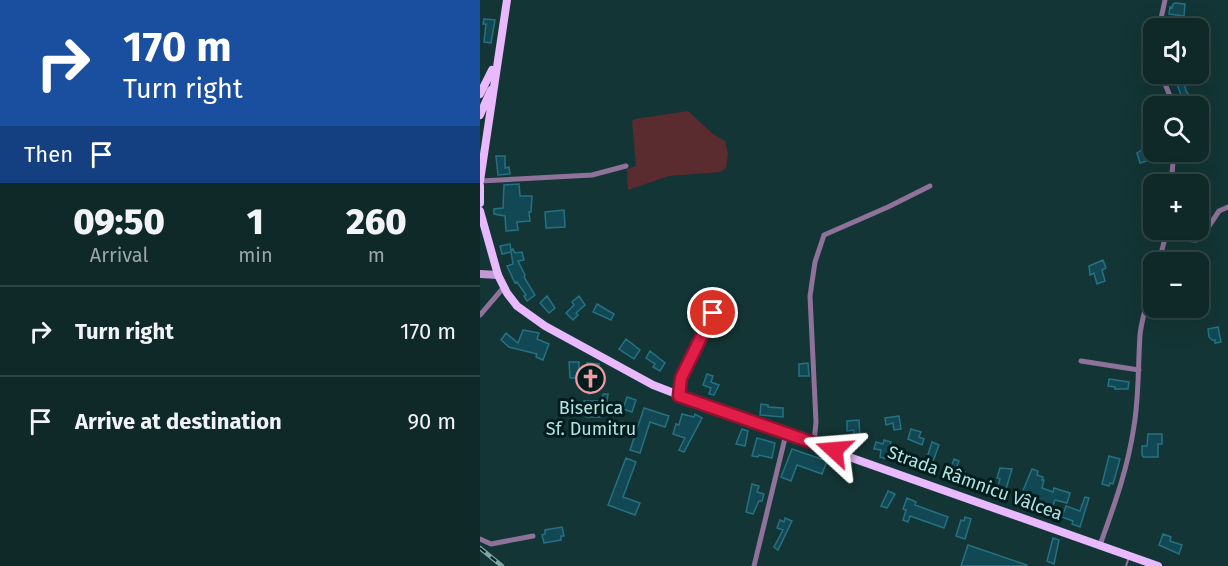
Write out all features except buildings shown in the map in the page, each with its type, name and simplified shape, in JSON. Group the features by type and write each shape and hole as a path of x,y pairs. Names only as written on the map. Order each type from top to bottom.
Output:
{"main road":[{"path":"480,181 507,0"},
{"path":"480,94 497,58"},
{"path":"480,115 495,78"},
{"path":"480,186 480,203"},
{"name":"Strada Râmnicu Vâlcea","path":"480,211 498,275 517,306 545,326 653,385 1158,566"},
{"path":"480,274 498,275"}],"street":[{"path":"1161,18 1165,0"},
{"path":"480,181 592,175 626,166"},
{"path":"814,443 816,422 810,296 813,271 821,240 828,231 888,207 930,186"},
{"path":"1209,226 1219,211 1228,207"},
{"path":"480,315 504,287"},
{"path":"679,396 681,378 713,313"},
{"path":"1100,545 1126,470 1134,424 1144,318"},
{"path":"1081,362 1139,370"},
{"path":"754,566 786,434"},
{"path":"480,539 491,544 533,536"}],"lane":[{"path":"1126,566 1130,556"}],"shaded area":[{"path":"688,111 713,134 725,141 728,154 726,168 720,172 669,176 628,190 627,169 636,166 632,121"}],"railway":[{"path":"480,548 502,566"}],"place":[{"name":"Biserica Sf. Dumitru","path":"591,379"}],"route":[{"path":"713,313 681,378 679,396 834,450"}]}
